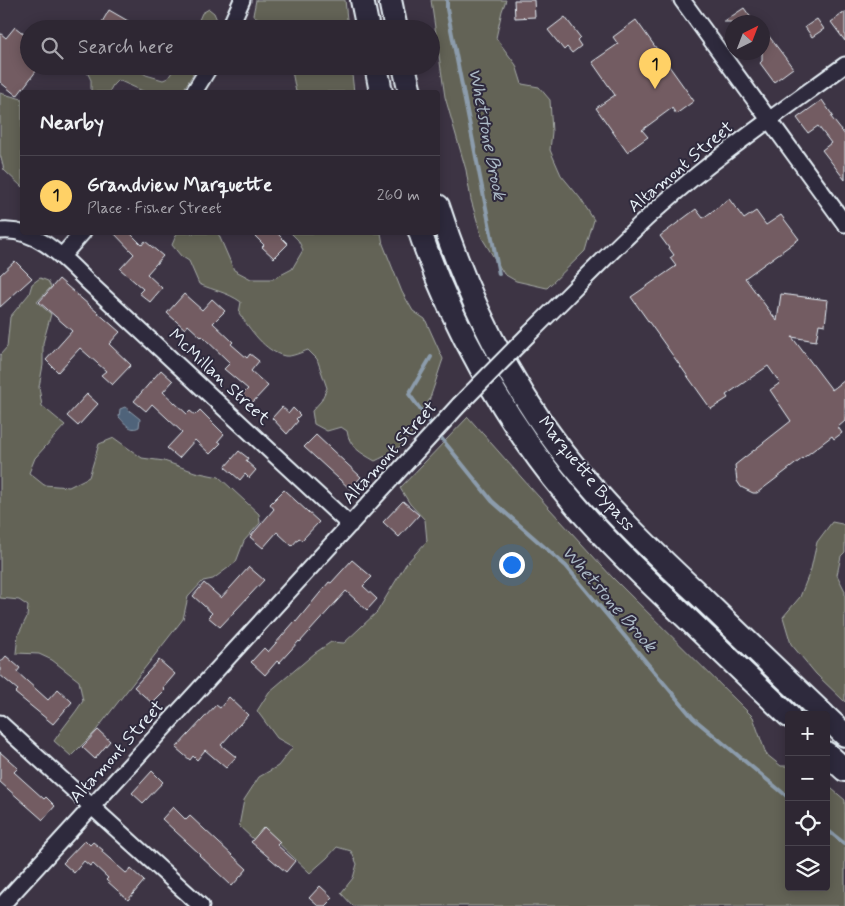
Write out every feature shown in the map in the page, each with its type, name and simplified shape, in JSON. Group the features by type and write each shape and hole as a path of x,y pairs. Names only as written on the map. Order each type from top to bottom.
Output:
{"highway":[{"path":"362,0 366,20"},
{"path":"390,0 394,20"},
{"path":"378,75 381,90"},
{"path":"406,75 410,90"},
{"name":"Marquette Bypass","path":"440,212 459,269 485,327 535,412 562,450 604,502 635,535 820,711"},
{"name":"Marquette Bypass","path":"421,235 437,278 464,335 489,382 539,459 596,529 785,712"},
{"path":"830,721 845,735"},
{"path":"829,756 845,770"}],"street":[{"path":"232,20 242,0"},
{"path":"682,0 845,224"},
{"name":"Altamont Street","path":"1,906 459,405 528,335 640,224 692,178 845,65"},
{"path":"195,90 204,75"},
{"name":"McMillan Street","path":"0,231 7,230 20,233"},
{"name":"McMillan Street","path":"27,235 35,237 62,256 350,525"},
{"path":"62,256 80,235"},
{"path":"0,724 200,906"}],"green space":[{"path":"256,0 345,0 347,20 261,20 253,15"},
{"path":"431,0 506,0 496,38 516,65 522,84 539,87 550,100 552,132 550,150 561,175 580,198 594,220 585,251 547,288 516,281 504,274 482,238 471,200 466,170 445,97 440,62 440,20 434,20"},
{"path":"209,9 214,13 217,20 199,20 202,13"},
{"path":"88,75 146,75 163,80 170,75 192,75 183,90 140,90 118,80 110,90 91,90 91,80"},
{"path":"293,75 352,75 354,90 296,90"},
{"path":"0,93 20,98 20,185 4,170 0,154"},
{"path":"176,235 219,235 234,270 251,279 273,279 292,269 303,250 293,235 381,235 383,244 402,292 413,311 425,319 443,359 426,409 405,442 375,461 356,449 348,437 347,431 341,427 327,431 314,424 312,411 321,401 327,388 317,359 308,350 285,356 271,350 253,333 239,313 241,302 199,284 189,261 181,256 172,245"},
{"path":"40,278 48,281 51,287 37,302 51,314 43,343 43,365 39,387 42,406 65,425 35,458 29,473 44,485 69,487 89,477 99,444 114,438 142,458 164,461 195,472 219,477 259,514 260,523 244,541 236,562 213,579 203,581 188,597 183,619 94,733 71,756 54,741 83,701 79,681 52,660 39,654 16,653 18,635 27,617 28,606 19,600 0,598 0,355 7,347 10,317 29,294 32,284"},
{"path":"468,417 612,577 753,717 766,754 781,766 785,766 785,891 830,891 830,787 845,800 845,906 353,906 341,893 353,878 357,864 351,851 337,847 310,873 273,838 254,840 239,826 244,800 259,777 278,766 293,747 277,738 257,711 269,692 331,642 344,643 377,612 406,564 427,541 425,520 410,504 400,488"},
{"path":"832,522 842,524 845,527 845,552 841,556 837,575 845,591 845,702 816,674 791,644 783,617 800,597 811,569 817,542"}],"water":[{"path":"125,407 140,419 139,427 130,428 119,417 120,409"}],"building":[{"path":"514,0 534,0 535,17 515,18"},
{"path":"744,8 749,15 734,15"},
{"path":"109,10 126,20 103,20"},
{"path":"845,12 845,41 831,22"},
{"path":"565,17 580,37 577,40 581,46 572,53 567,47 564,50 548,30"},
{"path":"817,19 824,29 812,37 805,27"},
{"path":"636,20 694,101 676,114 672,108 642,130 648,137 627,152 596,108 615,95 592,62 618,44 613,37"},
{"path":"15,27 20,31 20,75 33,75 17,96 0,82 0,33 6,38"},
{"path":"770,38 793,68 774,82 760,63 770,60"},
{"path":"822,100 833,116 831,117 845,135 845,180 822,150 831,143 818,126 808,133 797,118"},
{"path":"729,199 744,219 756,211 766,225 781,215 799,239 745,278 777,321 781,294 828,300 825,325 819,324 816,341 792,337 832,390 845,380 845,421 838,427 842,433 834,439 832,436 757,493 741,487 737,481 735,465 791,421 770,390 780,383 768,366 726,395 728,398 711,409 631,297 676,266 670,258 674,255 660,236 696,209 703,218"},
{"path":"116,235 132,235 142,245 145,241 163,256 147,274 162,288 150,302 139,293 143,289 120,269 134,254"},
{"path":"254,235 279,235 288,244 274,258 262,247 264,245"},
{"path":"15,261 32,278 0,307 0,275"},
{"path":"59,279 120,332 109,344 131,365 112,385 101,375 106,371 80,348 58,372 46,360 72,331 39,302"},
{"path":"184,294 202,310 212,299 225,311 213,323 233,342 231,344 247,358 250,354 259,361 251,371 268,386 252,403 242,395 248,389 224,369 230,363 202,336 188,325 185,329 167,313"},
{"path":"161,370 173,381 163,392 187,414 190,411 195,415 200,410 224,434 218,441 221,443 210,454 195,440 179,458 167,448 182,432 152,404 146,411 134,401"},
{"path":"87,394 98,404 78,426 67,416"},
{"path":"282,407 289,413 293,408 300,415 296,419 298,421 287,434 272,418"},
{"path":"316,435 361,477 350,489 304,447"},
{"path":"239,451 248,458 246,461 256,470 249,478 245,474 240,480 225,467"},
{"path":"284,490 319,522 302,540 299,538 292,546 277,532 263,548 250,537 274,509 270,504"},
{"path":"403,501 419,515 399,537 383,522"},
{"path":"352,560 372,577 363,586 377,599 367,610 346,591 300,642 279,663 277,661 265,675 251,662 264,648 268,652 329,582 331,583"},
{"path":"249,567 264,580 220,627 208,617 212,613 193,596 204,583 221,598"},
{"path":"6,656 20,668 17,672 48,700 58,689 72,702 53,724 15,693 18,690 0,675 0,663"},
{"path":"159,660 175,674 163,688 165,690 152,703 134,687"},
{"path":"229,697 248,715 221,745 236,757 226,768 205,750 197,760 193,756 190,760 176,748 216,705 220,708"},
{"path":"98,730 110,741 95,759 82,747"},
{"path":"0,752 18,768 14,772 44,799 46,797 55,806 43,820 0,782"},
{"path":"152,771 163,782 143,803 132,793"},
{"path":"173,807 186,820 190,816 247,869 232,886 162,819"},
{"path":"264,827 280,842 277,845 295,861 286,872 251,842"},
{"path":"85,840 90,845 93,842 103,850 102,852 126,873 131,869 144,881 128,900 106,880 108,878 92,863 90,866 84,861 74,873 63,863"},
{"path":"320,886 333,898 325,906 318,906 309,898"}],"waterway":[{"name":"Whetstone Brook","path":"447,0 447,9 499,274"},
{"name":"Whetstone Brook","path":"431,357 409,394 434,428"},
{"name":"Whetstone Brook","path":"438,434 492,501 566,566 693,718 785,795"},
{"name":"Whetstone Brook","path":"830,832 845,844"}],"place":[{"name":"Grandview Marquette","path":"655,89"}]}
